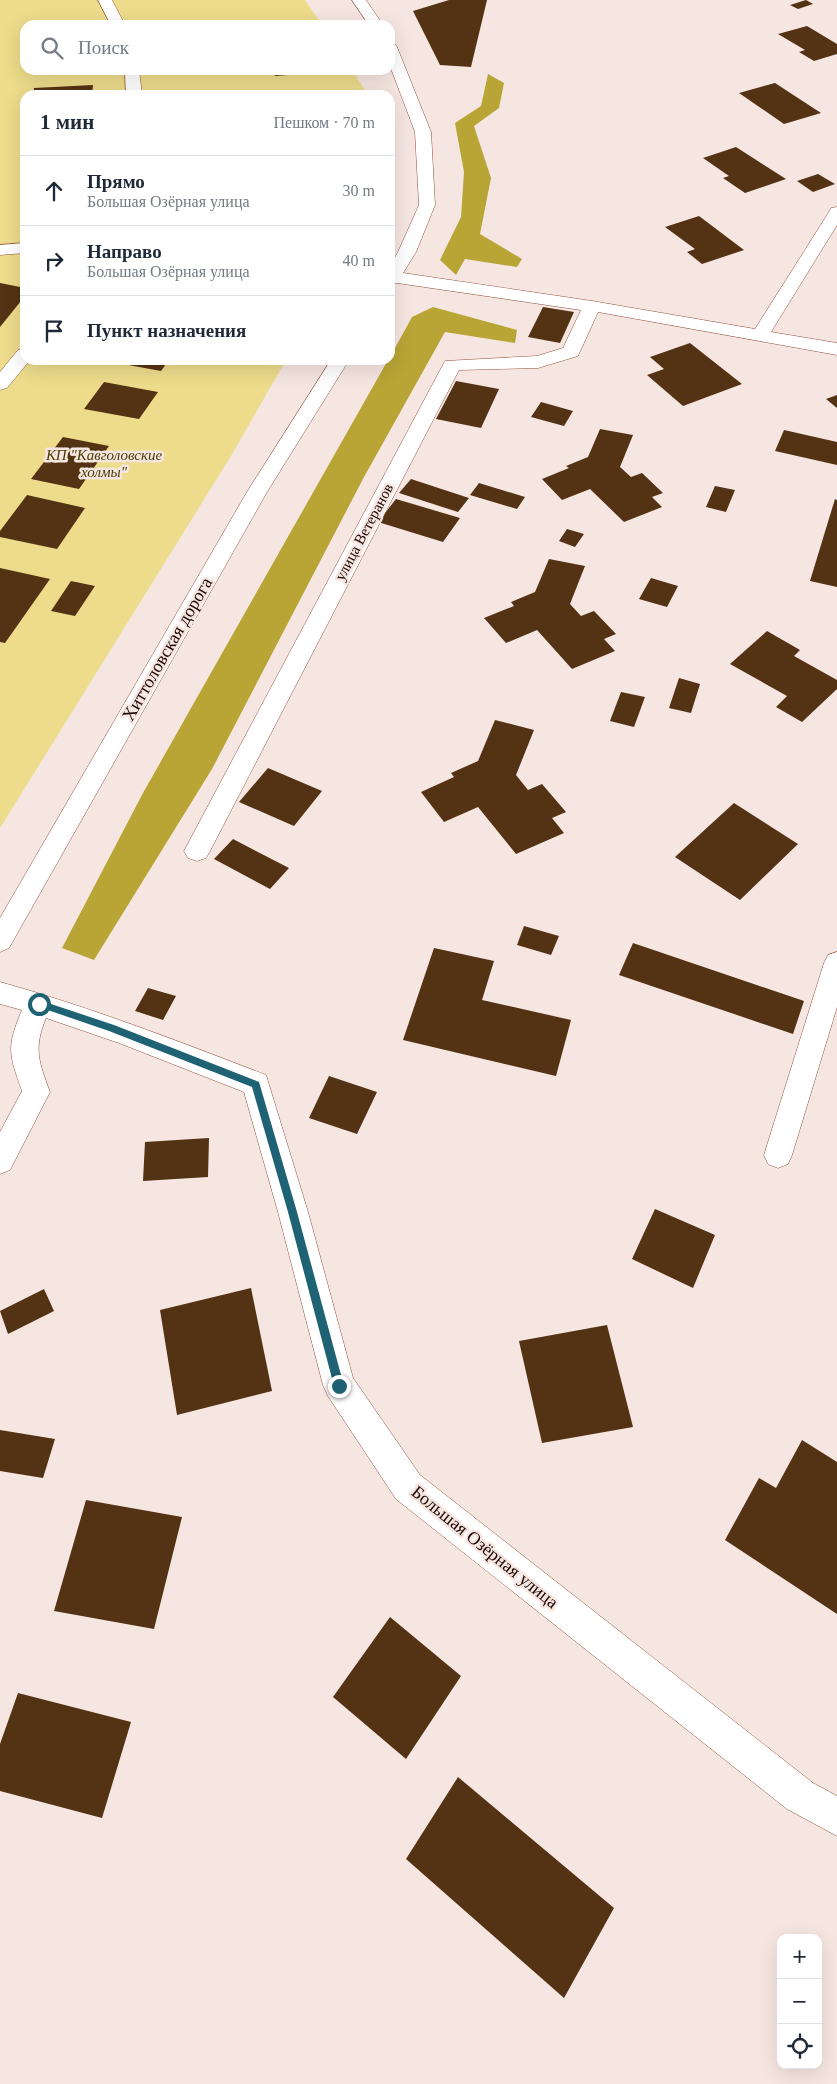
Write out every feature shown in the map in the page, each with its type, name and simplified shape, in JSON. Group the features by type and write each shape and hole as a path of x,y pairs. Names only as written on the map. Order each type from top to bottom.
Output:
{"street":[{"path":"105,0 115,20"},
{"path":"359,0 373,20"},
{"path":"395,60 424,132 427,205 398,251"},
{"path":"132,75 134,90"},
{"path":"760,335 837,212"},
{"path":"0,250 20,248"},
{"path":"395,280 592,306 837,349"},
{"name":"улица Ветеранов","path":"197,851 452,365 538,362 571,352 592,306"},
{"path":"0,384 20,360"},
{"name":"Хиттоловская дорога","path":"0,941 257,492 337,365"},
{"path":"778,1155 837,963"},
{"name":"Большая Озёрная улица","path":"0,993 112,1028 256,1084 293,1212 339,1386 408,1487 800,1796 837,1817"},
{"path":"0,1161 36,1092 24,1058 26,1033 39,1004"}],"green space":[{"name":"КП \"Кавголовские холмы\"","path":"0,0 305,0 319,20 20,20 20,75 355,75 365,90 20,90 20,365 283,365 231,456 0,828"}],"shaded area":[{"path":"488,74 504,83 499,108 474,126 491,178 480,234 522,259 517,267 465,259 456,275 440,260 461,217 464,172 455,123 481,106"},
{"path":"433,307 517,330 515,343 445,332 364,477 212,769 94,960 62,948 143,793 385,365 395,365 395,348 412,317"}],"building":[{"path":"449,0 487,0 471,67 440,65 413,11"},
{"path":"806,0 813,4 798,9 790,5"},
{"path":"807,26 837,44 837,54 814,61 799,52 805,50 778,34"},
{"path":"775,83 821,113 784,124 739,93"},
{"path":"93,85 92,90 34,90 34,88"},
{"path":"736,147 786,179 745,193 723,178 729,176 703,158"},
{"path":"818,174 835,184 813,192 797,181"},
{"path":"699,216 744,250 702,264 687,252 695,249 665,227"},
{"path":"0,283 20,287 20,302 0,327"},
{"path":"543,307 574,312 560,343 528,337"},
{"path":"690,343 742,384 683,406 647,375 664,369 650,357"},
{"path":"128,365 165,365 161,371"},
{"path":"456,381 499,389 481,428 436,419"},
{"path":"104,382 158,392 139,419 84,409"},
{"path":"837,395 837,408 826,399"},
{"path":"541,402 573,411 564,426 531,417"},
{"path":"600,429 633,435 620,467 631,477 642,473 663,493 652,497 662,507 624,522 590,489 562,500 542,479 569,468 566,466 588,457"},
{"path":"784,430 837,442 837,465 775,451"},
{"path":"63,437 109,446 79,489 31,479"},
{"path":"411,479 469,498 458,512 399,493"},
{"path":"479,483 525,497 517,509 470,495"},
{"path":"715,486 735,490 726,512 706,507"},
{"path":"27,495 85,508 57,549 0,537 0,531"},
{"path":"396,499 460,518 443,542 378,522"},
{"path":"835,499 837,500 837,587 810,581"},
{"path":"567,529 584,534 575,547 559,541"},
{"path":"549,559 585,566 570,604 581,616 594,611 616,634 604,639 615,651 572,669 537,630 506,643 484,618 514,606 511,602 535,592"},
{"path":"0,568 50,579 5,643 0,642"},
{"path":"651,578 678,586 667,607 639,599"},
{"path":"71,581 95,586 75,616 51,611"},
{"path":"767,631 800,650 794,656 837,680 837,689 802,722 776,707 787,696 730,664"},
{"path":"679,678 700,684 691,713 669,708"},
{"path":"621,692 645,697 634,727 610,721"},
{"path":"495,720 534,730 516,775 528,790 542,784 566,812 552,818 564,833 516,854 478,807 444,822 421,792 454,777 451,773 478,761"},
{"path":"268,768 322,791 294,826 239,802"},
{"path":"734,803 798,844 740,900 675,857"},
{"path":"233,839 289,868 270,889 214,859"},
{"path":"524,926 559,936 551,955 517,945"},
{"path":"633,943 804,1001 793,1034 619,975"},
{"path":"434,948 494,961 482,1000 571,1020 556,1076 403,1040"},
{"path":"148,988 176,996 163,1020 135,1011"},
{"path":"329,1076 377,1092 357,1134 309,1118"},
{"path":"209,1138 208,1177 143,1181 145,1142"},
{"path":"655,1209 715,1235 693,1288 632,1259"},
{"path":"251,1288 272,1391 177,1415 160,1310"},
{"path":"44,1289 54,1311 8,1334 0,1311"},
{"path":"607,1325 633,1427 542,1443 519,1341"},
{"path":"0,1430 55,1439 43,1478 0,1471"},
{"path":"802,1440 837,1462 837,1614 725,1540 759,1478 776,1488"},
{"path":"86,1500 182,1517 154,1629 54,1611"},
{"path":"390,1617 461,1676 406,1759 333,1697"},
{"path":"18,1693 131,1722 102,1818 0,1791 0,1744"},
{"path":"458,1777 614,1908 564,1998 406,1859"}],"route":[{"path":"39,1004 112,1028 256,1084 293,1212 339,1386"}]}
